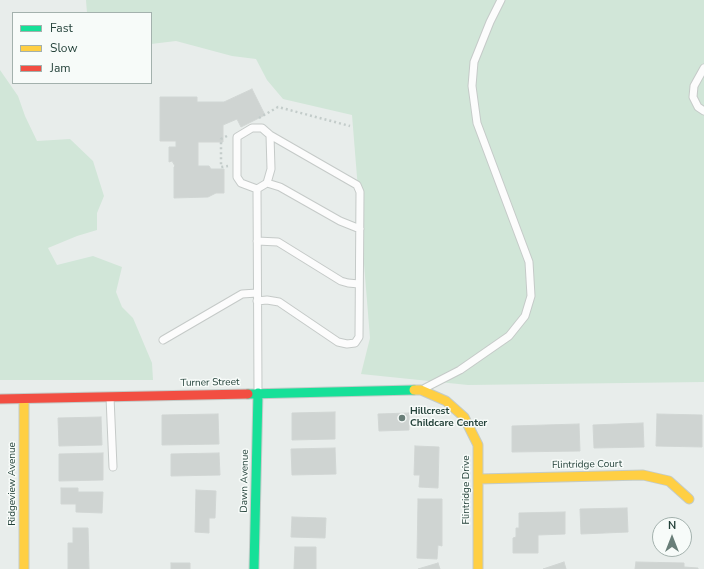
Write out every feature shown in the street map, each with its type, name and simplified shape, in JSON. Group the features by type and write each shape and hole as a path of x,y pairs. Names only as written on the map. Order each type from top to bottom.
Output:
{"street":[{"name":"Turner Street","path":"0,399 421,390"},
{"name":"Flintridge Drive","path":"421,390 446,401 464,417 478,445 478,569"},
{"name":"Dawn Avenue","path":"254,569 258,393"},
{"name":"Ridgeview Avenue","path":"24,399 24,569"},
{"name":"Flintridge Court","path":"478,479 644,475 669,481 689,499"}],"lane":[{"path":"421,390 460,370 509,336 525,316 531,296 529,262 477,123 472,86 474,62 490,22 501,0"},
{"path":"704,68 694,86 693,97 698,107 704,111"},
{"path":"257,189 241,183 237,177 237,137 252,128 262,128 270,135 357,185 360,192 359,337 355,343 347,344 338,342 279,302 267,300 257,301"},
{"path":"257,189 267,183 271,169 270,135"},
{"path":"267,183 280,186 340,221 360,229"},
{"path":"257,189 258,393"},
{"path":"257,241 278,242 341,281 359,284"},
{"path":"163,340 242,294 257,293"},
{"path":"110,397 113,467"}],"green space":[{"path":"86,0 704,0 704,382 468,385 361,374 370,338 352,115 283,99 267,80 256,59 232,56 176,41 152,44 152,12 87,12"},
{"path":"0,70 18,96 25,116 37,141 70,139 93,161 104,196 97,213 97,230 77,236 48,248 57,265 93,256 122,267 116,292 122,307 133,318 152,363 153,380 0,380"}],"building":[{"path":"252,89 265,115 241,127 237,119 223,125 223,142 198,142 198,166 209,166 211,169 224,169 224,193 216,193 208,197 174,198 175,166 172,161 169,162 169,147 176,147 176,141 160,141 160,97 197,97 197,102 224,102"},
{"path":"335,412 335,439 292,440 292,413"},
{"path":"409,413 409,430 379,431 378,414"},
{"path":"218,414 219,444 162,445 162,415"},
{"path":"657,414 702,415 702,447 656,446"},
{"path":"101,417 102,445 59,446 58,418"},
{"path":"643,423 644,447 594,448 593,425"},
{"path":"579,424 580,451 512,452 512,426"},
{"path":"415,446 439,447 438,488 419,487 420,475 414,475"},
{"path":"335,448 336,474 292,475 291,449"},
{"path":"103,453 103,480 59,481 59,454"},
{"path":"219,453 220,475 171,476 171,454"},
{"path":"61,488 78,488 78,492 103,492 102,513 76,512 76,504 61,504"},
{"path":"196,490 216,491 215,518 209,518 209,533 195,532"},
{"path":"418,499 442,499 442,546 438,545 437,559 417,558"},
{"path":"627,508 628,532 581,534 580,509"},
{"path":"565,512 565,534 538,535 538,553 513,553 513,538 516,537 516,528 519,528 519,513"},
{"path":"292,517 326,518 325,538 291,537"},
{"path":"73,528 88,528 89,569 68,569 68,543 73,543"},
{"path":"295,547 316,547 316,569 294,569"},
{"path":"564,562 566,569 543,569"},
{"path":"636,562 684,563 684,567 698,569 635,569"},
{"path":"171,563 190,563 190,569 171,569"},
{"path":"438,563 440,569 418,569"}],"traffic: fast":[{"path":"248,394 414,390"},
{"path":"254,569 258,393"}],"traffic: slow":[{"path":"414,390 421,390 446,401 464,417 478,445 478,569"},
{"path":"24,399 24,569"},
{"path":"478,479 643,475 669,481 689,499"}],"traffic: jam":[{"path":"0,399 248,394"}],"place":[{"name":"Hillcrest Childcare Center","path":"402,418"}]}
